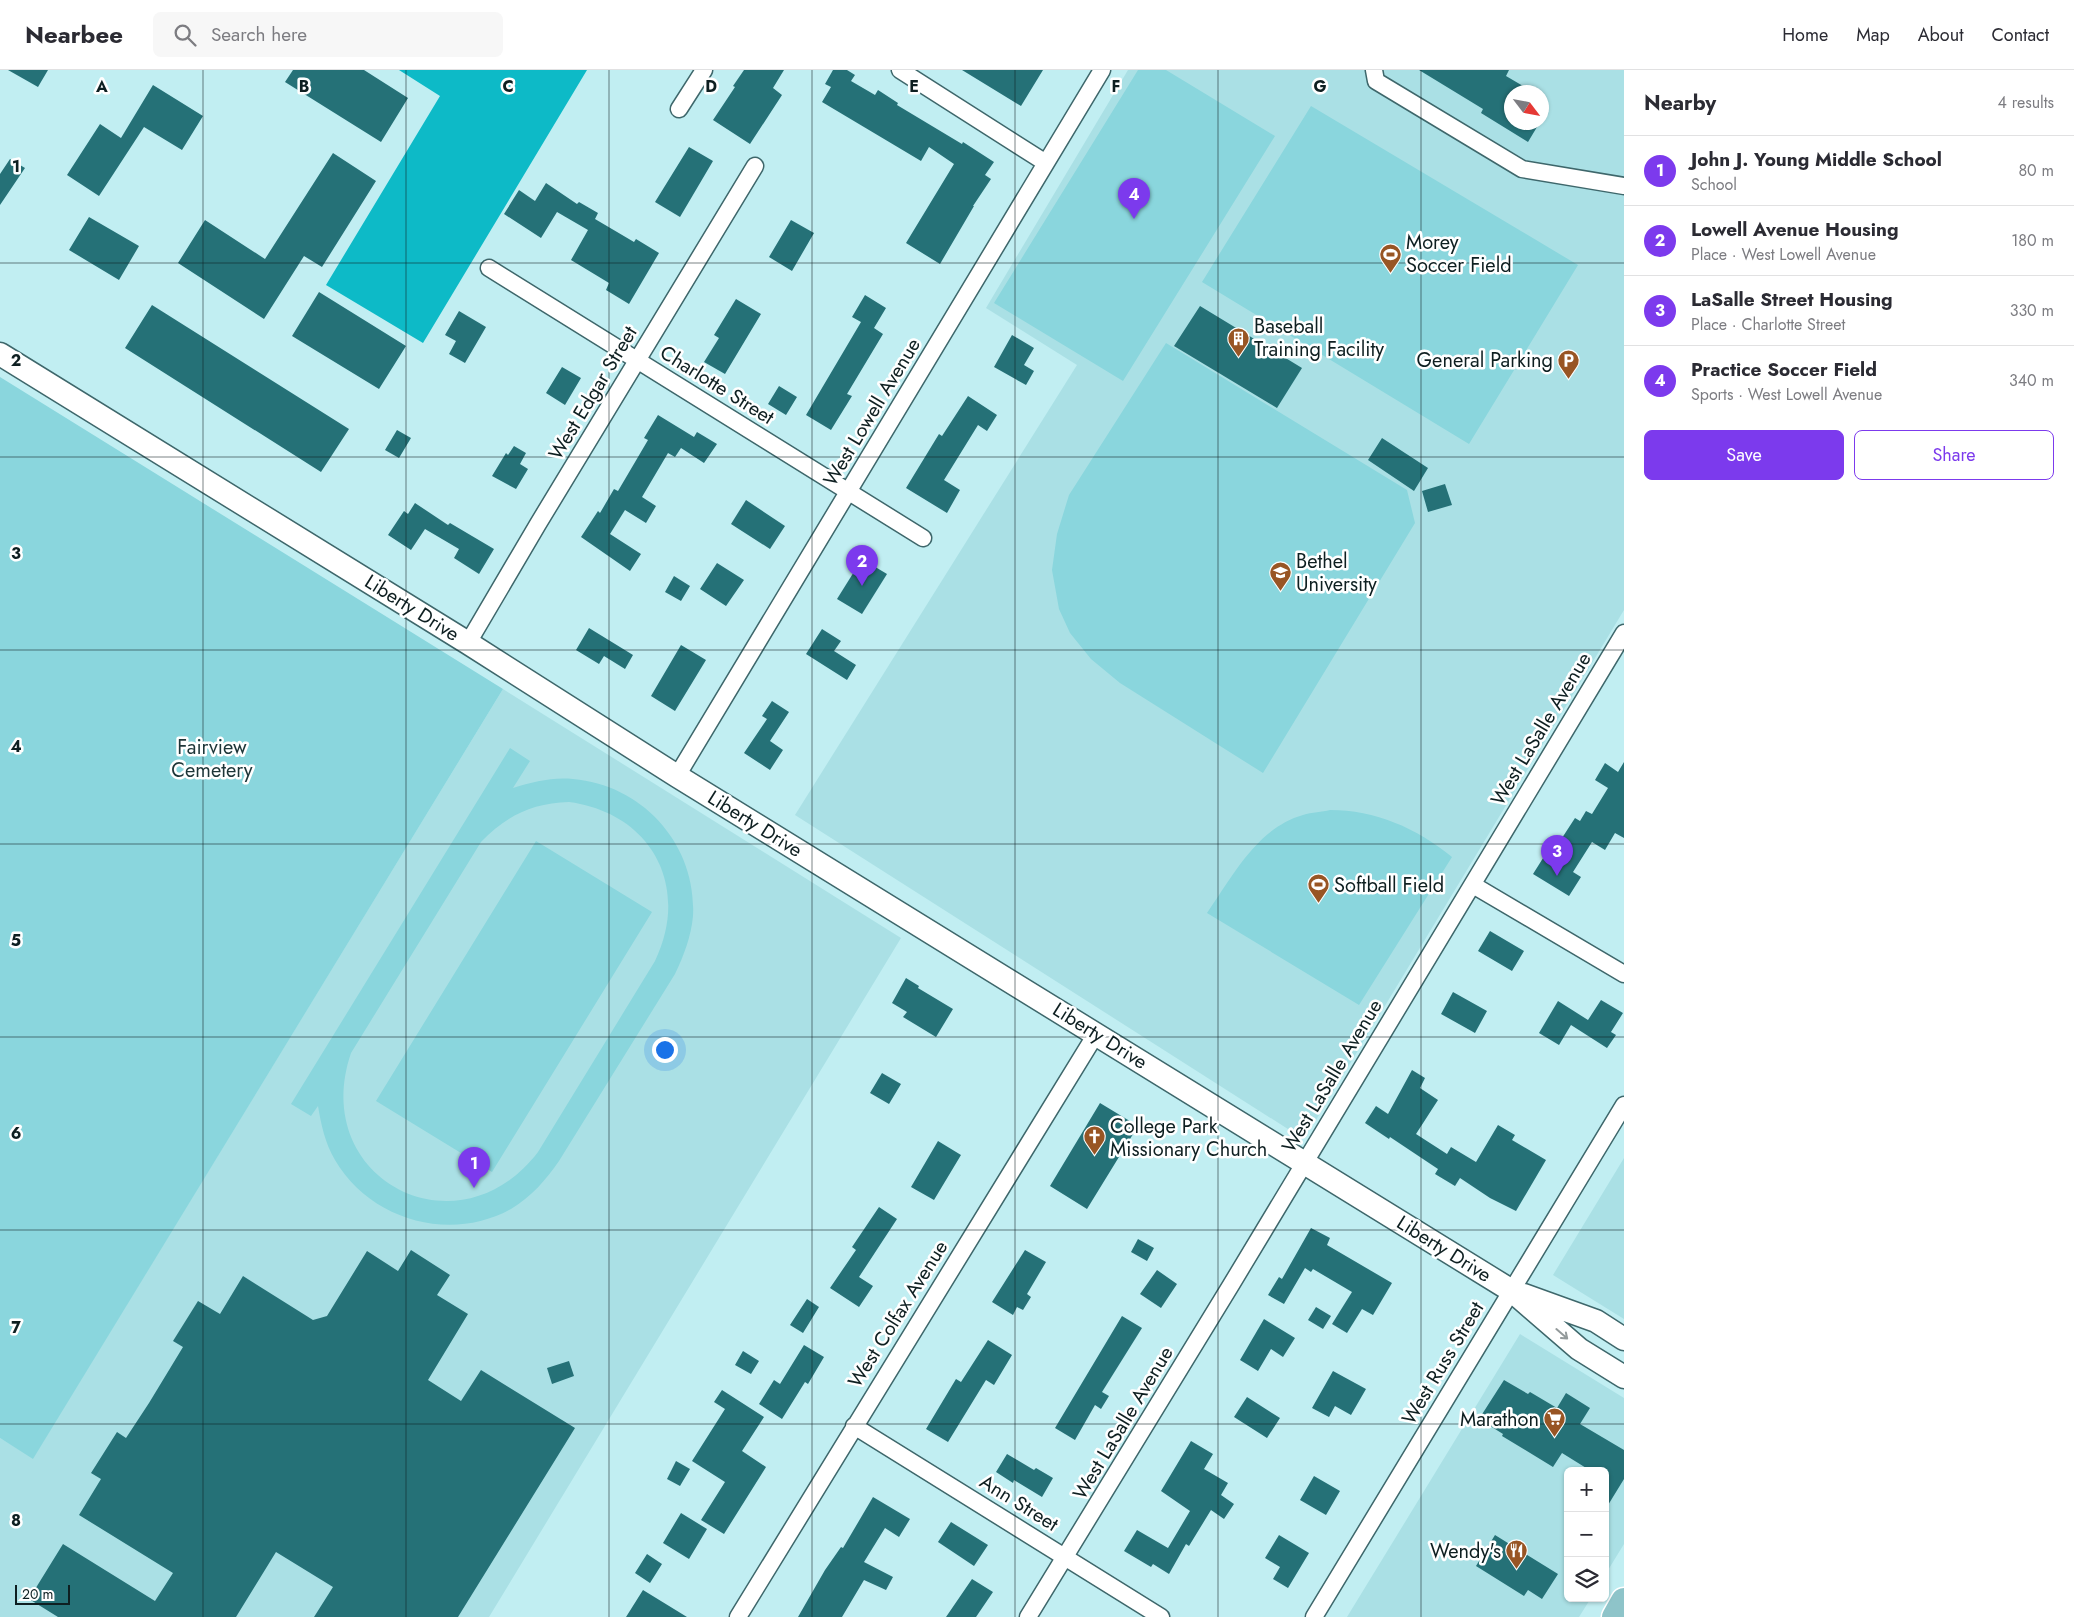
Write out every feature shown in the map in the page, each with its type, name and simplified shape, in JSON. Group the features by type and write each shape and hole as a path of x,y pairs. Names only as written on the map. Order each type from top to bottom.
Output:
{"main road":[{"path":"1614,1617 1624,1601"}],"street":[{"path":"679,109 704,70"},
{"path":"900,70 1046,162"},
{"name":"West Lowell Avenue","path":"677,776 1102,70"},
{"path":"1374,70 1376,81 1522,169 1624,186"},
{"name":"West Edgar Street","path":"468,643 755,166"},
{"name":"Charlotte Street","path":"489,268 923,538"},
{"name":"Liberty Drive","path":"0,354 468,643 677,776 1512,1290 1579,1349 1624,1376"},
{"name":"West LaSalle Avenue","path":"1028,1617 1624,634"},
{"path":"1473,884 1624,974"},
{"name":"West Colfax Avenue","path":"738,1617 1096,1034"},
{"name":"West Russ Street","path":"1314,1617 1624,1105"},
{"name":"Liberty Drive","path":"1512,1290 1596,1321 1624,1339"},
{"name":"Ann Street","path":"854,1426 1161,1617"}],"shaded area":[{"path":"399,70 587,70 423,343 326,285 440,96"},
{"name":"Bethel University","path":"1128,70 1624,70 1624,610 1316,1120 1305,1131 1291,1131 795,815 1077,365 986,308"},
{"path":"503,689 901,938 489,1617 0,1617 0,1438 33,1458"},
{"path":"1624,1158 1624,1319 1553,1275"},
{"path":"1520,1334 1624,1398 1624,1544 1609,1568 1609,1467 1564,1467 1564,1602 1588,1602 1579,1617 1347,1617"}],"green space":[{"path":"1138,70 1166,70 1275,136 1123,381 994,303"},
{"name":"Morey Soccer Field","path":"1311,106 1578,265 1469,444 1202,282"},
{"path":"1166,343 1407,490 1415,523 1263,773 1120,683 1091,659 1070,633 1059,609 1052,570 1057,534 1069,495"},
{"name":"Fairview Cemetery","path":"0,377 503,689 33,1459 0,1438"},
{"path":"510,748 530,761 513,788 550,779 573,779 598,784 622,793 643,806 661,823 675,843 686,865 692,890 692,924 684,953 675,974 559,1161 538,1188 525,1199 511,1209 487,1219 463,1224 438,1224 413,1220 390,1211 369,1198 350,1181 335,1160 326,1140 318,1106 311,1116 291,1104","holes":["569,802 598,809 622,821 642,837 656,858 665,881 668,906 665,933 655,961 538,1152 505,1183 469,1199 432,1200 398,1189 370,1167 351,1136 343,1098 351,1053 481,842 490,833 510,818 531,808 543,805"]},
{"name":"Softball Field","path":"1330,810 1363,813 1395,823 1424,837 1452,857 1359,1005 1207,913 1248,855 1272,831 1287,821 1303,815"},
{"path":"536,841 652,912 492,1172 376,1101"}],"building":[{"path":"8,70 48,70 38,87"},
{"path":"293,70 364,70 408,98 381,142 285,82"},
{"path":"744,70 784,70 773,88 782,95 750,144 713,120"},
{"path":"833,70 847,70 855,75 851,81 875,95 878,90 898,103 897,105 962,144 963,142 994,162 985,175 991,179 973,206 940,264 906,243 954,164 929,147 921,161 822,102 831,87 825,84"},
{"path":"962,70 1043,70 1021,106"},
{"path":"1419,70 1509,70 1506,76 1521,85 1504,85 1504,127 1481,113 1483,109"},
{"path":"153,85 203,116 182,150 144,127 99,196 67,175 100,124 121,138"},
{"path":"1509,130 1535,130 1528,142"},
{"path":"689,147 713,161 680,217 655,202"},
{"path":"333,153 376,181 322,267 304,256 264,319 178,263 205,220 265,259"},
{"path":"10,159 25,168 0,205 0,174"},
{"path":"546,183 577,204 579,202 598,213 595,219 634,242 636,239 659,253 629,304 606,290 609,283 571,260 588,230 557,212 541,238 504,214 519,190 535,201"},
{"path":"89,217 139,246 119,280 69,250"},
{"path":"791,220 814,233 792,271 769,257"},
{"path":"319,292 406,346 379,389 292,336"},
{"path":"865,295 886,308 874,328 883,334 847,394 852,396 831,430 806,415 861,322 852,317"},
{"path":"736,299 761,314 725,374 704,362 719,338 714,335"},
{"path":"152,305 349,429 321,472 125,348"},
{"name":"Baseball Training Facility","path":"1200,306 1302,368 1277,408 1174,346"},
{"path":"459,311 486,327 465,363 449,354 456,341 445,335"},
{"path":"1012,335 1034,348 1024,365 1034,371 1026,385 994,367"},
{"path":"562,367 581,378 565,405 546,393"},
{"path":"779,386 797,397 786,415 768,404"},
{"path":"968,396 997,415 987,431 978,425 944,480 960,490 947,513 906,488 939,434 942,436"},
{"path":"658,415 694,437 697,432 717,444 704,463 681,448 675,457 668,453 642,497 656,506 646,523 625,510 610,534 641,554 630,571 581,537 598,511 600,513 614,489 618,491 648,440 644,438"},
{"path":"397,430 411,438 399,458 385,450"},
{"path":"1382,438 1428,468 1414,491 1368,460"},
{"path":"514,446 526,453 520,464 528,469 516,489 492,476 506,453 508,455"},
{"path":"1445,484 1452,505 1428,512 1422,491"},
{"path":"746,500 785,526 770,549 731,524"},
{"path":"415,503 448,525 450,523 494,549 479,574 454,558 459,549 425,529 411,550 388,535 404,511 408,514"},
{"path":"862,559 887,574 862,614 837,599"},
{"path":"717,563 744,580 726,606 700,589"},
{"path":"674,576 690,586 681,601 665,592"},
{"path":"589,628 633,655 625,669 604,656 599,664 576,650"},
{"path":"822,629 841,641 834,651 856,665 847,680 806,654"},
{"path":"681,645 706,660 675,711 651,696"},
{"path":"772,701 789,712 770,741 783,750 770,770 744,753 767,719 762,716"},
{"path":"1624,762 1624,838 1615,833 1605,850 1592,842 1573,872 1581,877 1569,896 1533,874 1545,855 1549,858 1575,818 1580,821 1586,811 1592,814 1608,788 1595,780 1605,763 1618,772"},
{"path":"1490,931 1524,951 1512,971 1478,951"},
{"path":"906,978 919,986 918,988 953,1009 936,1037 903,1017 907,1012 892,1003"},
{"path":"1453,992 1487,1011 1475,1033 1441,1014"},
{"path":"1601,1000 1623,1013 1611,1032 1616,1035 1607,1048 1571,1025 1559,1045 1539,1033 1558,1001 1588,1020"},
{"path":"1412,1070 1425,1078 1420,1088 1438,1100 1416,1134 1447,1154 1451,1147 1476,1162 1498,1125 1515,1135 1512,1140 1546,1160 1516,1211 1490,1198 1460,1178 1455,1186 1435,1174 1438,1169 1365,1123 1376,1106 1388,1114"},
{"path":"882,1073 901,1084 889,1104 870,1093"},
{"name":"College Park Missionary Church","path":"1100,1103 1138,1126 1087,1209 1050,1186"},
{"path":"938,1141 961,1155 934,1200 911,1187"},
{"path":"879,1207 897,1219 859,1277 873,1286 859,1307 830,1288 856,1250 852,1247"},
{"path":"1311,1228 1330,1238 1327,1245 1392,1283 1373,1315 1362,1309 1347,1333 1332,1324 1352,1292 1313,1269 1311,1272 1305,1268 1284,1304 1268,1295 1279,1277 1282,1279"},
{"path":"1138,1239 1154,1248 1147,1261 1131,1252"},
{"path":"411,1250 450,1275 437,1295 468,1314 428,1380 461,1401 481,1370 575,1428 458,1617 314,1617 333,1587 276,1552 236,1617 58,1617 29,1599 63,1544 155,1601 173,1573 79,1515 101,1479 91,1473 117,1432 126,1438 149,1403 183,1347 173,1341 198,1301 220,1314 243,1276 313,1320 327,1316 367,1251 398,1271"},
{"path":"1025,1250 1046,1262 1027,1294 1031,1297 1023,1310 1017,1307 1013,1315 992,1302"},
{"path":"1157,1270 1177,1284 1161,1308 1140,1294"},
{"path":"807,1299 819,1307 803,1333 790,1325"},
{"path":"1316,1307 1331,1316 1323,1329 1308,1320"},
{"path":"1122,1316 1142,1328 1102,1392 1109,1396 1101,1409 1095,1405 1075,1440 1055,1428"},
{"path":"1264,1319 1295,1338 1283,1357 1271,1349 1258,1371 1240,1360"},
{"path":"988,1340 1012,1355 994,1385 986,1380 948,1442 926,1429 956,1379 961,1382"},
{"path":"804,1345 824,1357 808,1384 805,1382 782,1419 759,1404 774,1380 780,1384"},
{"path":"743,1351 759,1361 751,1374 735,1365"},
{"path":"569,1361 574,1376 552,1384 547,1368"},
{"path":"1333,1371 1366,1389 1351,1415 1335,1406 1329,1417 1312,1408"},
{"path":"1504,1380 1528,1394 1530,1392 1557,1408 1566,1393 1590,1408 1580,1424 1624,1450 1624,1479 1609,1503 1609,1467 1585,1467 1562,1453 1553,1467 1502,1436 1503,1434 1479,1419"},
{"path":"722,1390 764,1417 742,1451 766,1467 724,1534 701,1520 725,1482 692,1461 725,1409 714,1402"},
{"path":"1247,1397 1280,1418 1267,1438 1234,1417"},
{"path":"1191,1441 1213,1454 1204,1469 1228,1483 1221,1495 1234,1504 1224,1519 1211,1510 1189,1546 1186,1544 1169,1574 1153,1564 1151,1567 1124,1551 1137,1530 1168,1548 1190,1511 1161,1491"},
{"path":"1007,1454 1034,1470 1036,1468 1053,1478 1042,1497 1014,1480 1013,1483 996,1472"},
{"path":"676,1461 690,1469 680,1486 667,1479"},
{"path":"1314,1476 1340,1491 1326,1515 1300,1500"},
{"path":"873,1497 910,1519 899,1537 885,1528 864,1562 893,1577 886,1590 864,1580 842,1617 798,1617 825,1570 841,1547 843,1548"},
{"path":"681,1513 707,1529 689,1559 663,1543"},
{"path":"951,1522 988,1545 974,1566 938,1542"},
{"path":"1279,1535 1309,1553 1288,1588 1273,1579 1280,1567 1265,1558"},
{"name":"Wendy's","path":"1495,1535 1558,1574 1542,1599 1528,1590 1524,1596 1476,1566"},
{"path":"647,1554 662,1564 650,1583 635,1573"},
{"path":"972,1579 993,1592 976,1617 946,1617"},
{"path":"643,1590 687,1617 626,1617"}],"place":[{"name":"Practice Soccer Field","path":"1134,219"},
{"name":"Morey Soccer Field","path":"1390,273"},
{"name":"Baseball Training Facility","path":"1238,357"},
{"name":"General Parking","path":"1569,379"},
{"name":"Lowell Avenue Housing","path":"862,586"},
{"name":"Bethel University","path":"1280,591"},
{"name":"LaSalle Street Housing","path":"1557,876"},
{"name":"Softball Field","path":"1318,904"},
{"name":"College Park Missionary Church","path":"1094,1156"},
{"name":"John J. Young Middle School","path":"474,1188"},
{"name":"Marathon","path":"1555,1438"},
{"name":"Wendy's","path":"1517,1570"}]}
